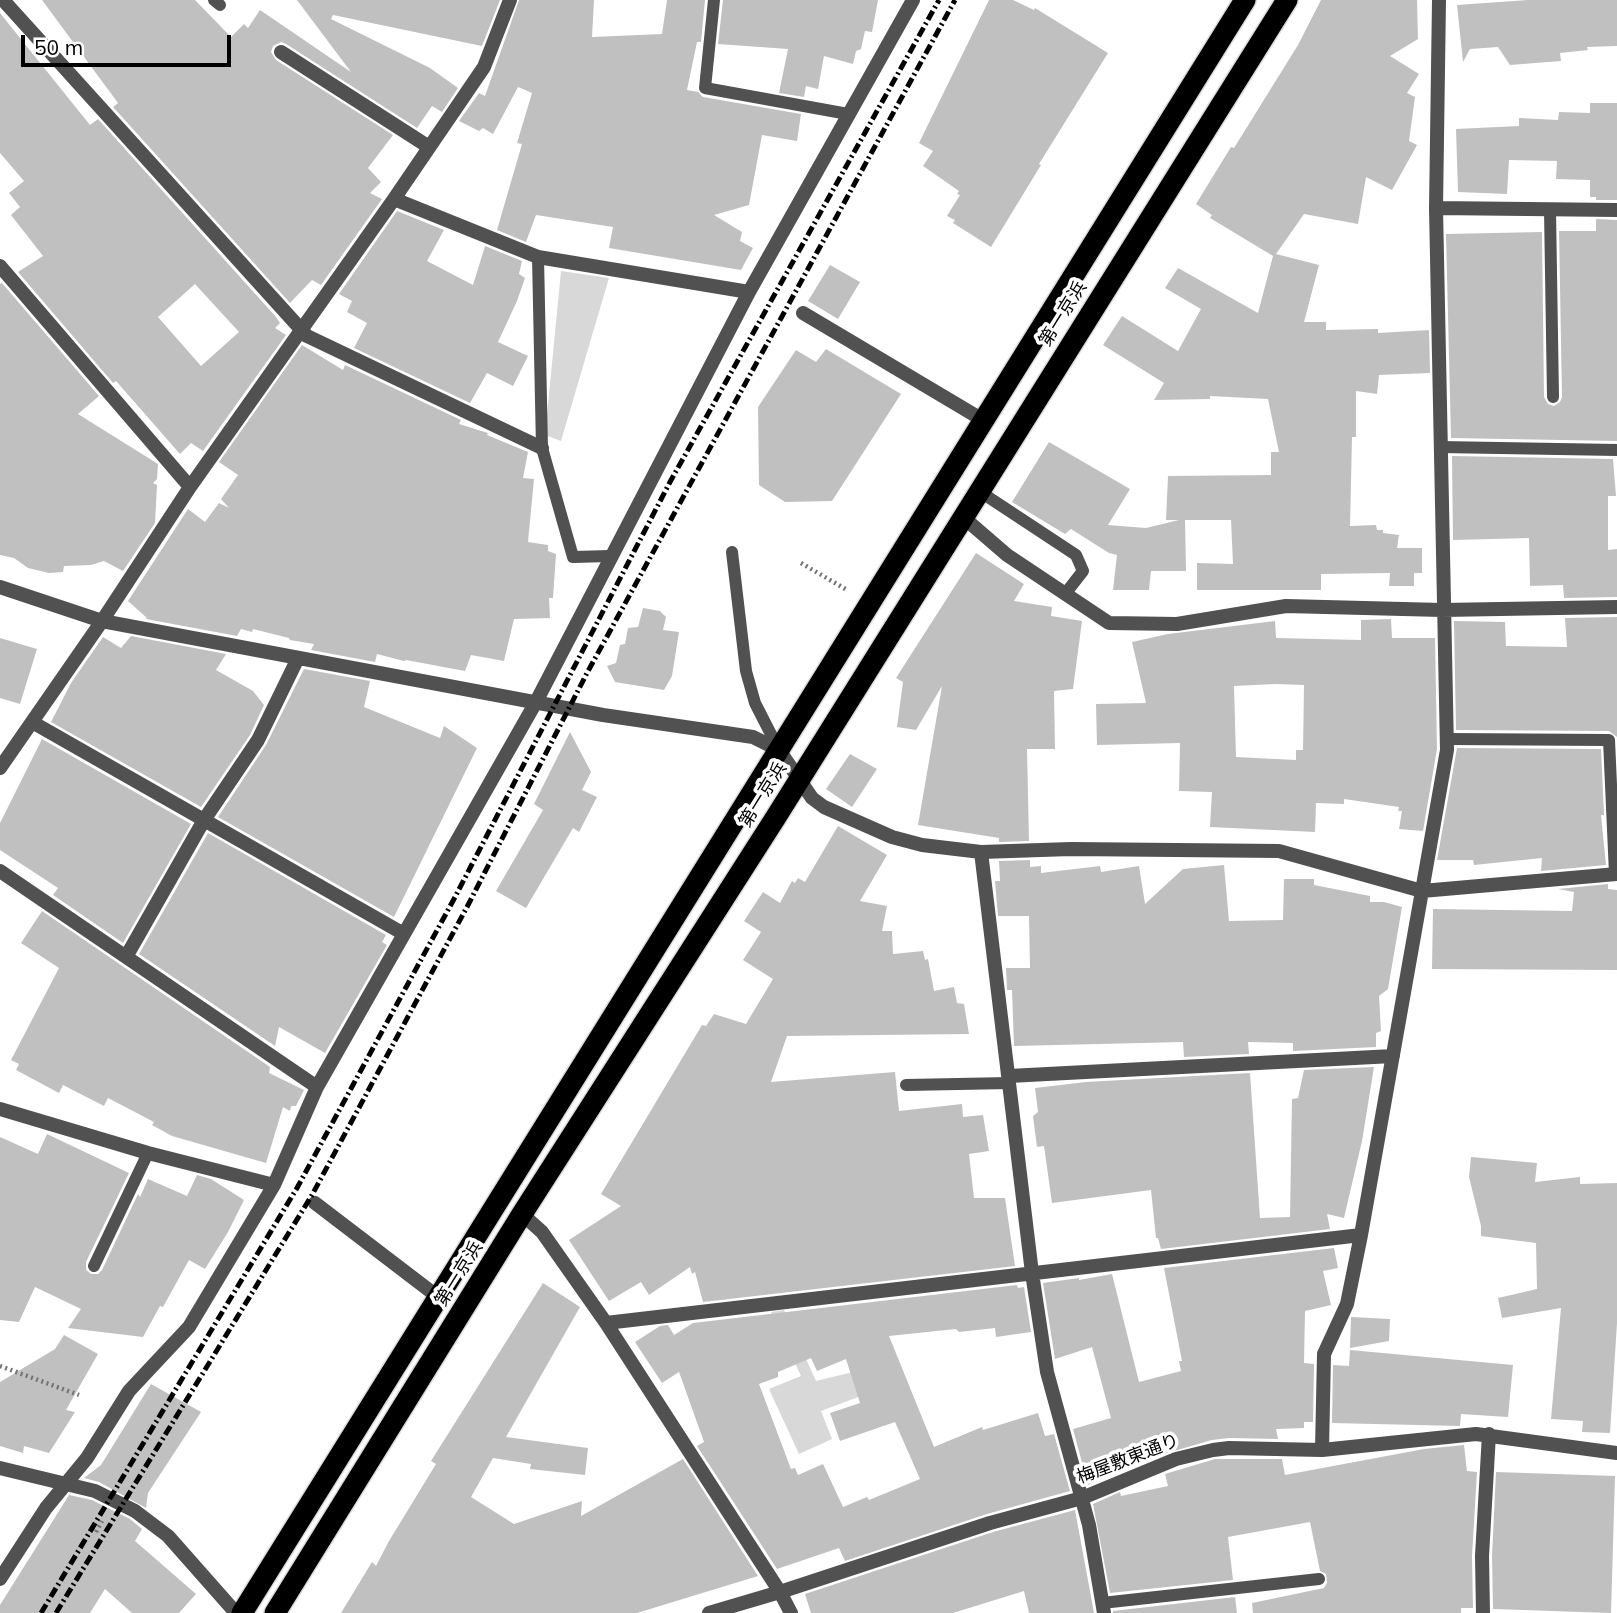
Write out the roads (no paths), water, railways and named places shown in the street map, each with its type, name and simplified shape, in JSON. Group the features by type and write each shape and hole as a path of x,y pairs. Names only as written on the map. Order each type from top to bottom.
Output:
{"highway":[{"name":"第一京浜","path":"242,1613 1245,0"},
{"name":"第一京浜","path":"275,1613 522,1214 798,781 1287,0"}],"street":[{"path":"3,0 307,336 542,448"},
{"path":"0,768 102,621 190,487 484,67 510,0"},
{"path":"0,1579 46,1508 87,1458 129,1391 190,1327 274,1185 317,1087 536,702 749,292 913,0"},
{"path":"1322,1450 1324,1354 1347,1304 1361,1236 1430,853 1447,739 1442,610 1436,208 1444,90 1439,0"},
{"path":"281,52 429,147"},
{"path":"394,199 538,257 749,292"},
{"path":"1436,208 1617,209"},
{"path":"0,266 190,487"},
{"path":"803,313 983,420"},
{"path":"963,517 1007,555 1109,623 1177,624 1286,606 1442,610 1617,607"},
{"path":"0,587 102,621 603,715 753,737 779,750 798,781 812,798 824,807 892,837 922,845 981,852 1071,849 1279,851 1422,891 1616,874"},
{"path":"125,957 204,820 258,740 298,658"},
{"path":"32,722 404,934"},
{"path":"981,852 1032,1273 1047,1372 1082,1498 1103,1608"},
{"path":"0,871 317,1087"},
{"path":"1009,1079 1393,1056"},
{"path":"0,1110 148,1153 274,1185"},
{"path":"315,1203 438,1297"},
{"path":"522,1214 542,1232 606,1324 791,1613"},
{"path":"606,1324 1361,1236"},
{"path":"1483,1613 1482,1556 1489,1434"},
{"name":"梅屋敷東通り","path":"709,1613 990,1523 1082,1498 1176,1459 1213,1450 1322,1450 1489,1434 1617,1453"},
{"path":"0,1468 95,1491 135,1511 168,1536 236,1613"}],"lane":[{"path":"714,0 705,88 848,114"},
{"path":"1550,209 1553,397"},
{"path":"538,257 542,448 573,557 610,556"},
{"path":"1440,447 1617,450"},
{"path":"979,491 1076,555 1083,571 1065,594"},
{"path":"732,552 746,671 755,703 779,750"},
{"path":"1447,739 1609,740 1616,874"},
{"path":"906,1085 1009,1079"},
{"path":"94,1266 148,1153"},
{"path":"1103,1608 1319,1579"}],"railway":[{"path":"41,1613 297,1188 454,899 670,482 939,0"},
{"path":"56,1613 312,1195 467,907 587,673 955,0"}]}
